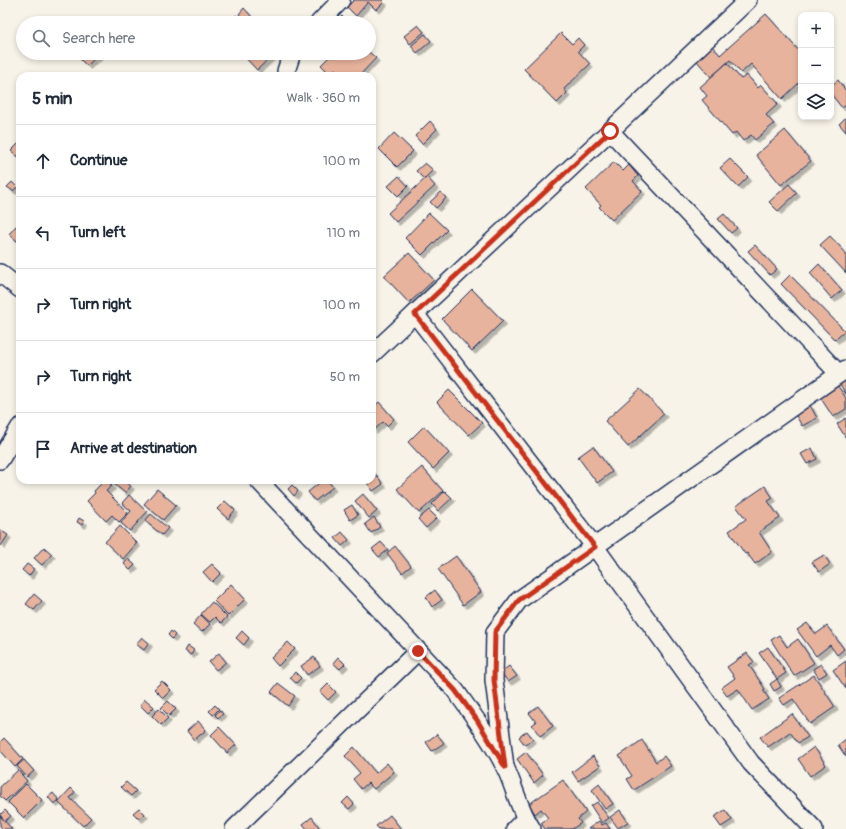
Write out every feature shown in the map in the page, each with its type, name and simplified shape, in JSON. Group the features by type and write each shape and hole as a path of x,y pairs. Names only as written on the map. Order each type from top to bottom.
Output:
{"street":[{"path":"325,16 341,0"},
{"path":"376,350 748,0"},
{"path":"286,72 290,60"},
{"path":"524,826 505,767 494,680 495,632 519,600 843,371 610,131"},
{"path":"0,273 16,285"},
{"path":"415,314 595,547 751,763 814,829"},
{"path":"0,460 16,434"},
{"path":"262,484 455,690 477,720 505,767"},
{"path":"234,829 418,651"}],"building":[{"path":"354,0 382,0 384,2 376,10 368,2 356,16 347,7"},
{"path":"244,8 251,16 241,16 239,14"},
{"path":"766,14 798,50 798,84 782,99 751,64 741,73 730,60 711,77 696,60 712,46 720,55"},
{"path":"418,25 424,32 410,44 404,36"},
{"path":"561,33 572,44 578,38 584,45 578,51 590,64 564,89 567,93 557,103 524,69"},
{"path":"425,34 431,41 417,53 411,46"},
{"path":"81,60 93,60 87,66"},
{"path":"248,60 268,60 257,70"},
{"path":"326,60 374,60 363,72 338,72 335,69 332,72 328,72 321,65"},
{"path":"727,63 741,79 747,75 758,88 761,85 778,104 766,115 774,124 755,140 751,135 743,141 736,132 732,135 702,100 707,96 700,87"},
{"path":"838,80 846,91 846,105 842,108 834,98 834,83"},
{"path":"846,117 846,132 839,124"},
{"path":"430,121 437,129 422,144 415,136"},
{"path":"785,130 811,161 781,185 756,155"},
{"path":"394,133 413,151 397,167 379,149"},
{"path":"16,146 16,155 11,151"},
{"path":"730,159 748,177 738,187 720,168"},
{"path":"614,162 623,171 629,165 638,176 633,181 642,191 612,220 599,207 601,205 586,189"},
{"path":"425,163 433,170 424,179 416,171"},
{"path":"399,176 408,186 398,196 388,186"},
{"path":"427,177 435,186 396,222 388,213"},
{"path":"12,182 16,188 13,191 7,187"},
{"path":"789,184 797,193 778,211 769,202"},
{"path":"441,192 446,198 436,208 430,202"},
{"path":"429,213 447,230 422,255 405,238"},
{"path":"724,214 737,228 731,233 718,219"},
{"path":"16,226 16,240 9,234"},
{"path":"830,236 846,253 846,273 820,245"},
{"path":"755,245 777,269 770,275 748,251"},
{"path":"409,253 434,280 409,303 384,276"},
{"path":"819,264 842,290 832,299 810,273"},
{"path":"790,275 845,331 835,340 781,284"},
{"path":"472,289 503,321 472,351 442,319"},
{"path":"846,380 846,394 840,384"},
{"path":"838,386 846,398 846,409 833,417 820,397"},
{"path":"640,389 664,414 628,447 605,421"},
{"path":"449,390 482,423 469,435 437,402"},
{"path":"379,402 394,419 387,426 383,422 376,428 376,405"},
{"path":"810,405 817,418 802,426 795,414"},
{"path":"846,418 846,438 837,424"},
{"path":"424,426 449,453 433,469 408,442"},
{"path":"593,446 612,472 597,483 578,457"},
{"path":"812,448 817,459 807,464 801,454"},
{"path":"422,467 443,491 419,513 397,489"},
{"path":"376,475 383,484 373,491 368,484 376,484"},
{"path":"101,484 110,484 112,486 106,491 128,513 119,522 112,515 106,521 87,501 95,493 94,491"},
{"path":"114,484 128,484 131,486 125,493"},
{"path":"318,484 330,484 333,487 315,501 308,492"},
{"path":"292,485 298,491 294,496 288,489"},
{"path":"765,486 773,498 768,501 780,518 759,532 772,552 755,564 747,553 745,554 729,531 746,519 736,506"},
{"path":"157,489 176,505 163,520 144,504"},
{"path":"445,491 452,498 438,511 432,504"},
{"path":"363,494 377,511 369,518 355,501"},
{"path":"129,495 147,512 130,531 121,523 131,511 122,503"},
{"path":"225,501 235,510 228,519 217,509"},
{"path":"352,505 358,515 350,520 344,510"},
{"path":"429,510 437,518 426,528 418,519"},
{"path":"151,514 168,528 162,535 145,521"},
{"path":"374,517 380,527 371,533 365,524"},
{"path":"79,518 84,521 82,525 77,522"},
{"path":"120,526 137,543 123,559 105,542"},
{"path":"0,530 8,535 1,546 0,545"},
{"path":"342,532 349,540 342,546 335,538"},
{"path":"381,542 388,550 379,557 372,549"},
{"path":"395,546 411,566 402,573 387,553"},
{"path":"44,547 52,554 42,565 34,558"},
{"path":"824,555 830,564 819,572 812,562"},
{"path":"456,556 481,592 463,605 438,569"},
{"path":"128,559 135,565 130,570 124,564"},
{"path":"27,564 34,569 29,576 22,570"},
{"path":"212,564 221,573 212,582 203,572"},
{"path":"231,584 245,599 228,616 214,601"},
{"path":"435,590 442,600 432,607 426,597"},
{"path":"34,594 42,601 34,610 26,604"},
{"path":"212,602 227,617 221,623 215,617 210,622 201,614"},
{"path":"201,615 210,624 202,632 193,624"},
{"path":"807,623 816,634 827,626 844,649 837,655 830,645 816,656 797,630"},
{"path":"171,631 175,635 172,639 168,635"},
{"path":"242,631 249,638 244,645 236,638"},
{"path":"779,635 787,647 798,639 814,663 794,676 771,640"},
{"path":"142,637 149,643 144,650 136,644"},
{"path":"288,642 295,649 278,666 271,658"},
{"path":"188,646 194,650 191,655 185,651"},
{"path":"768,647 786,673 777,679 759,653"},
{"path":"219,653 226,662 216,670 209,662"},
{"path":"747,653 754,662 749,665 765,689 763,690 769,699 752,710 738,689 727,696 721,688 735,678 727,667"},
{"path":"314,657 320,666 307,675 301,666"},
{"path":"338,657 345,664 340,669 333,663"},
{"path":"846,661 846,689 833,670"},
{"path":"821,664 827,673 819,678 813,669"},
{"path":"509,666 517,676 508,682 501,672"},
{"path":"295,672 301,678 296,683 290,678"},
{"path":"814,675 835,707 810,724 793,699 784,705 779,698"},
{"path":"777,679 781,687 774,691 770,684"},
{"path":"162,681 171,690 163,698 154,689"},
{"path":"278,683 295,696 288,706 271,692"},
{"path":"328,684 336,692 328,700 320,692"},
{"path":"145,699 154,707 148,713 140,705"},
{"path":"168,701 176,709 169,716 161,708"},
{"path":"215,705 219,709 213,715 209,711"},
{"path":"538,706 553,726 540,736 532,725 536,722 529,713"},
{"path":"159,709 168,718 161,725 152,716"},
{"path":"220,710 223,714 218,718 215,715"},
{"path":"792,714 808,737 798,743 790,732 768,747 760,737"},
{"path":"198,721 206,730 194,740 187,731"},
{"path":"219,727 236,745 227,753 211,735"},
{"path":"527,731 533,739 525,745 519,737"},
{"path":"437,734 444,743 432,751 426,742"},
{"path":"4,738 23,759 15,767 0,750 0,742"},
{"path":"846,739 846,757 838,745"},
{"path":"642,740 656,762 664,756 671,766 634,790 627,779 632,776 619,756"},
{"path":"354,747 376,773 387,763 394,772 374,789 368,783 361,789 353,779 360,773 345,756"},
{"path":"814,747 826,765 810,776 798,759"},
{"path":"526,752 543,775 534,783 517,759"},
{"path":"593,756 600,766 578,781 572,772"},
{"path":"24,760 34,771 27,777 17,766"},
{"path":"18,770 27,781 5,801 0,796 0,787"},
{"path":"563,780 586,812 578,819 581,823 572,829 545,829 541,823 548,818 541,809 535,814 529,804"},
{"path":"126,782 136,791 131,796 121,787"},
{"path":"26,784 42,800 24,818 8,802"},
{"path":"599,784 613,804 605,809 592,790"},
{"path":"71,788 75,792 70,798 91,818 83,826 58,802"},
{"path":"53,793 59,800 54,804 48,797"},
{"path":"348,797 354,804 349,809 342,803"},
{"path":"597,802 609,818 602,823 591,806"},
{"path":"139,808 145,814 139,819 133,813"},
{"path":"5,810 11,816 5,821 0,815"},
{"path":"620,810 628,822 618,828 610,817"},
{"path":"725,810 732,820 721,827 714,817"},
{"path":"390,815 401,829 379,829 376,826"},
{"path":"0,816 12,829 3,829 0,826"},
{"path":"312,817 319,827 316,829 307,829 303,824"},
{"path":"599,821 602,825 606,823 610,829 588,829"}],"route":[{"path":"418,651 455,690 477,720 505,767 494,680 495,632 519,600 595,547 415,314 610,131"}]}
